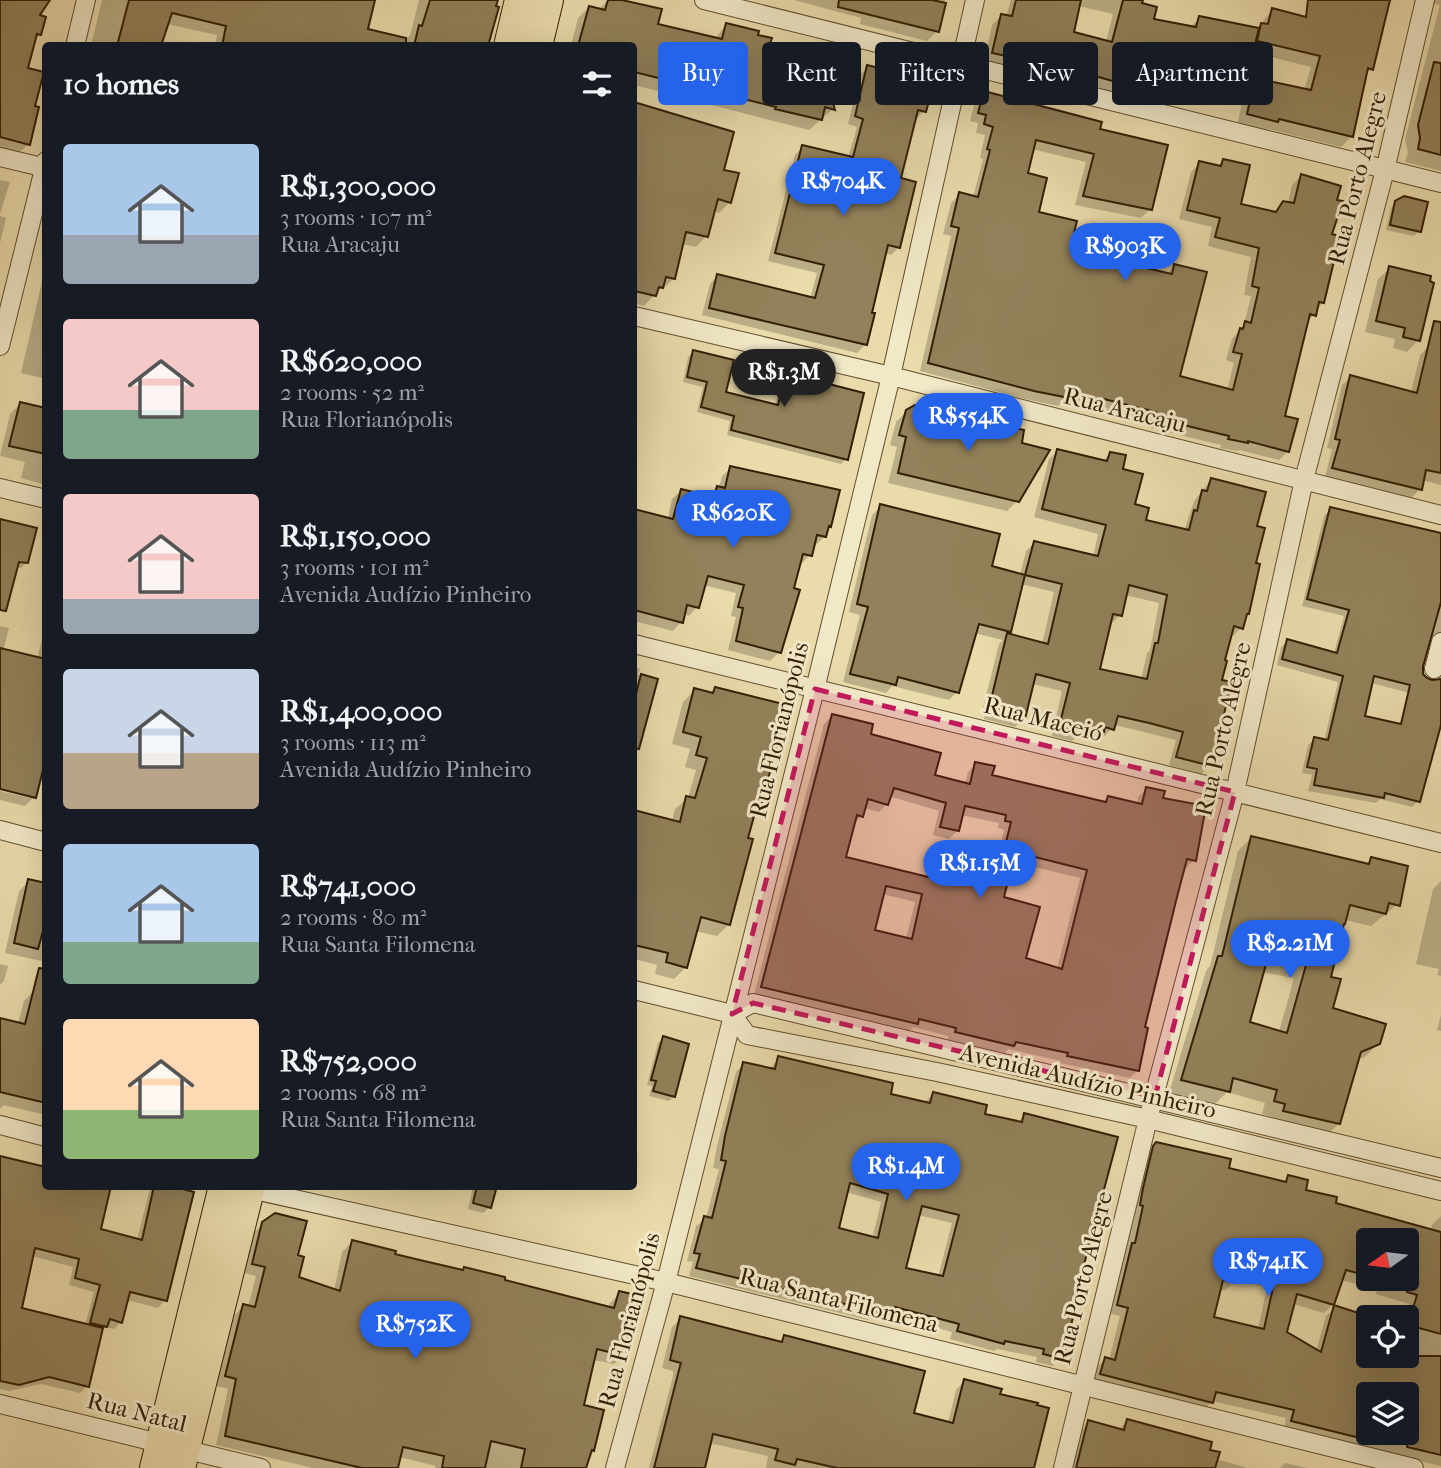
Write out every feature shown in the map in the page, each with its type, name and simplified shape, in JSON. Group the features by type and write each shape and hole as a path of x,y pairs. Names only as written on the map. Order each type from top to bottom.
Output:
{"main road":[{"path":"510,42 520,0"},
{"path":"538,42 548,0"},
{"path":"170,1457 240,1190"}],"street":[{"path":"76,42 86,0"},
{"path":"704,0 875,43"},
{"name":"Rua Florianópolis","path":"965,42 975,0"},
{"name":"Rua Porto Alegre","path":"1062,1468 1148,1119 1235,792 1304,480 1385,170 1425,0"},
{"path":"989,71 1441,183"},
{"name":"Rua Florianópolis","path":"615,1468 666,1282 816,689 891,376 951,105"},
{"path":"0,157 42,165"},
{"path":"0,346 42,178"},
{"name":"Rua Aracaju","path":"637,317 891,376 1441,515"},
{"path":"0,488 42,498"},
{"path":"1434,670 1441,642"},
{"name":"Rua Maceió","path":"637,645 1441,843"},
{"path":"0,830 42,841"},
{"name":"Avenida Audízio Pinheiro","path":"637,991 732,1014 747,1035 937,1072 1148,1119 1441,1191"},
{"name":"Avenida Audízio Pinheiro","path":"732,1014 753,1003 1434,1166"},
{"path":"937,1072 943,1050"},
{"path":"1013,1089 1019,1067"},
{"path":"0,1125 42,1136"},
{"path":"1422,1186 1434,1166"},
{"name":"Rua Santa Filomena","path":"254,1190 666,1282 1414,1468"},
{"name":"Rua Natal","path":"0,1404 170,1457 261,1468"}],"highlighted area":[{"path":"815,689 1235,792 1155,1097 753,1003 732,1014"}],"building":[{"path":"0,0 50,0 40,15 46,17 41,35 37,34 28,68 42,72 35,106 39,107 30,145 0,137"},
{"path":"129,0 375,0 368,29 406,38 406,42 223,42 226,26 172,13 162,42 118,42"},
{"path":"430,0 498,0 496,6 499,7 489,42 415,42 419,25 422,26"},
{"path":"608,0 622,0 662,9 658,24 722,39 726,23 759,31 758,35 772,38 771,42 762,42 762,104 748,100 748,42 658,42 658,78 637,73 637,42 579,42 589,6 605,10"},
{"path":"839,0 932,0 946,3 939,32 838,7"},
{"path":"1016,0 1081,0 1074,32 1112,42 1112,81 1098,77 1098,42 1003,42 1003,55 992,53 1001,14 1012,16"},
{"path":"1123,0 1143,0 1142,3 1157,7 1154,19 1196,27 1199,16 1259,28 1256,42 1112,42"},
{"path":"1308,0 1390,0 1373,70 1368,68 1353,137 1247,114 1249,105 1273,105 1273,82 1311,90 1320,56 1273,45 1273,42 1257,41 1261,23 1268,24 1272,8 1306,17"},
{"path":"1434,62 1441,63 1441,155 1418,149 1418,125"},
{"path":"867,65 875,67 875,105 928,105 926,112 918,110 901,178 916,182 900,248 888,245 867,345 709,308 717,274 815,298 824,265 775,253 802,145 853,157 863,119 855,116 858,105 861,105 861,90"},
{"path":"989,92 1003,96 1003,105 1037,105 1102,122 1100,129 1168,145 1152,210 1083,196 1094,154 1036,140 1028,173 1047,178 1039,212 1077,221 1073,237 1107,244 1104,252 1140,261 1138,266 1172,274 1174,264 1207,272 1180,376 1233,390 1242,354 1233,352 1240,328 1243,329 1245,321 1251,323 1259,288 1252,286 1259,248 1215,237 1220,218 1187,210 1199,161 1221,166 1223,159 1250,165 1241,204 1276,212 1283,201 1294,203 1301,174 1341,186 1337,200 1343,201 1332,234 1340,236 1324,303 1319,302 1316,316 1310,314 1285,416 1298,419 1289,452 1248,441 1228,439 1229,436 1154,418 1156,412 1104,399 1104,402 1070,393 1069,398 1034,391 928,363 959,228 951,226 959,192 978,197 990,150 987,149 993,127 984,124 986,115 978,113 980,105 989,105"},
{"path":"637,103 734,132 724,170 739,173 731,203 718,199 708,237 686,232 675,279 666,277 663,288 659,287 656,296 637,292"},
{"path":"768,105 834,105 835,110 825,107 822,120 775,109 776,107"},
{"path":"1404,196 1428,202 1421,232 1390,225 1395,201"},
{"path":"1389,266 1431,276 1430,281 1434,283 1420,341 1403,337 1405,328 1376,321"},
{"path":"1434,321 1441,322 1441,473 1426,470 1422,490 1332,468 1340,440 1335,439 1350,375 1417,393"},
{"path":"693,350 734,360 726,392 778,405 786,373 864,393 848,460 731,430 734,416 701,407 707,382 687,377"},
{"path":"20,402 42,407 42,453 9,446"},
{"path":"915,405 1024,430 1022,443 1050,450 1019,502 898,473 906,437 899,435 906,410"},
{"path":"1057,449 1107,461 1110,452 1126,455 1123,469 1143,474 1135,504 1149,508 1146,520 1189,530 1202,490 1207,491 1211,478 1266,492 1257,526 1265,528 1256,563 1260,564 1249,614 1243,629 1234,626 1225,660 1227,661 1222,680 1232,682 1211,766 1176,757 1183,732 1149,723 1118,716 1114,730 1105,727 1104,732 1084,727 1082,733 1059,727 1070,683 1036,674 1025,719 991,710 1007,633 1048,644 1062,584 1025,575 1034,541 1098,556 1106,525 1042,509","holes":["1129,585 1167,595 1158,643 1155,643 1147,679 1100,669 1113,614 1122,616"]},
{"path":"730,466 840,490 826,537 817,535 812,556 803,554 794,588 800,590 781,653 736,641 743,608 738,607 744,585 708,576 699,608 687,605 683,623 637,611 637,510 673,519 681,489 714,497 717,486 725,488"},
{"path":"880,504 1000,534 992,566 1025,575 1011,632 979,624 959,693 898,677 896,685 850,674 868,607 857,604"},
{"path":"1330,507 1441,533 1441,602 1423,674 1432,680 1441,679 1441,725 1420,802 1385,793 1384,798 1314,785 1317,769 1307,767 1314,737 1328,740 1343,676 1282,659 1287,639 1337,653 1349,610 1307,599","holes":["1374,676 1410,685 1401,724 1365,716"]},
{"path":"0,519 37,528 28,563 19,562 6,611 0,610"},
{"path":"0,648 42,658 42,774 36,798 0,789"},
{"path":"641,674 658,679 639,749 637,749 637,690"},
{"path":"715,687 787,705 762,803 758,802 748,838 753,839 730,925 701,917 687,968 666,962 668,953 637,946 637,811 680,822 686,796 695,798 707,758 696,755 701,737 683,732 694,688 713,693"},
{"path":"832,714 873,724 871,734 941,753 935,775 970,784 975,762 995,766 992,775 1106,802 1108,796 1142,804 1146,787 1165,791 1163,798 1206,806 1196,861 1187,859 1177,897 1145,1027 1148,1028 1139,1071 1016,1042 1014,1046 955,1032 956,1028 919,1019 918,1024 761,987","holes":["894,788 946,803 940,827 959,831 965,806 1006,815 1005,821 1011,822 1002,858 1029,865 1031,856 1087,870 1062,969 1026,958 1040,907 1004,897 1012,866 953,851 945,881 846,857 857,815 863,817 868,799 888,805","886,886 922,894 912,939 875,930"]},
{"path":"1251,836 1369,864 1371,857 1408,866 1400,906 1389,903 1386,914 1350,905 1344,924 1331,977 1341,979 1333,1008 1386,1024 1380,1044 1361,1052 1340,1124 1283,1111 1285,1104 1274,1101 1277,1090 1233,1078 1230,1092 1181,1080 1218,956 1222,956","holes":["1268,957 1306,965 1287,1033 1250,1022"]},
{"path":"28,879 42,882 42,934 38,949 14,943"},
{"path":"39,968 42,968 42,1102 0,1092 0,1018 25,1024"},
{"path":"663,1036 689,1044 675,1097 653,1091 656,1081 651,1080"},
{"path":"778,1056 893,1083 891,1094 930,1103 933,1092 987,1105 985,1114 1022,1122 1024,1113 1118,1137 1070,1317 1073,1317 1063,1359 1043,1354 1044,1349 1005,1341 1004,1344 957,1331 959,1324 895,1307 894,1312 879,1308 878,1312 696,1268 700,1254 694,1253 704,1216 712,1218 726,1161 721,1160 725,1136 743,1062 775,1069","holes":["850,1183 888,1194 878,1238 839,1228","922,1206 959,1215 943,1276 906,1268"]},
{"path":"1156,1142 1231,1159 1229,1168 1286,1182 1288,1175 1308,1180 1306,1190 1337,1197 1336,1203 1441,1232 1441,1334 1419,1328 1419,1305 1414,1305 1417,1295 1407,1292 1419,1292 1419,1228 1356,1228 1356,1273 1346,1270 1334,1305 1356,1312 1356,1368 1419,1368 1419,1356 1441,1356 1441,1455 1407,1447 1419,1445 1419,1382 1356,1382 1356,1437 1291,1421 1294,1410 1216,1392 1213,1403 1100,1374 1105,1357 1115,1360 1128,1308 1117,1305 1132,1243 1135,1243 1143,1206 1140,1205","holes":["1239,1271 1275,1278 1264,1329 1214,1317 1223,1280 1236,1283","1297,1294 1334,1305 1321,1352 1287,1332"]},
{"path":"0,1156 42,1166 42,1190 110,1190 101,1229 142,1240 153,1190 194,1192 167,1301 130,1292 122,1323 110,1319 107,1327 90,1323 100,1285 75,1278 79,1259 35,1248 22,1308 103,1328 89,1387 49,1377 19,1385 0,1381"},
{"path":"476,1190 496,1190 491,1208 473,1203"},
{"path":"275,1213 307,1221 298,1255 304,1257 299,1277 340,1291 352,1240 396,1251 395,1254 505,1277 505,1280 614,1308 619,1291 636,1295 634,1304 638,1305 625,1356 597,1349 584,1405 604,1410 594,1451 592,1450 586,1468 521,1468 525,1449 491,1441 485,1468 442,1468 444,1456 403,1447 398,1468 362,1468 225,1436 236,1379 225,1376 243,1304 255,1307 265,1267 252,1264 262,1222"},
{"path":"680,1316 782,1342 784,1335 925,1371 914,1413 953,1423 964,1379 1002,1389 1000,1394 1038,1403 1037,1405 1049,1408 1034,1468 837,1468 797,1459 795,1465 775,1460 778,1449 713,1434 705,1468 654,1468 681,1363 670,1360"},
{"path":"1127,1419 1212,1442 1210,1450 1220,1452 1215,1468 1076,1468 1088,1420 1124,1430"}]}
